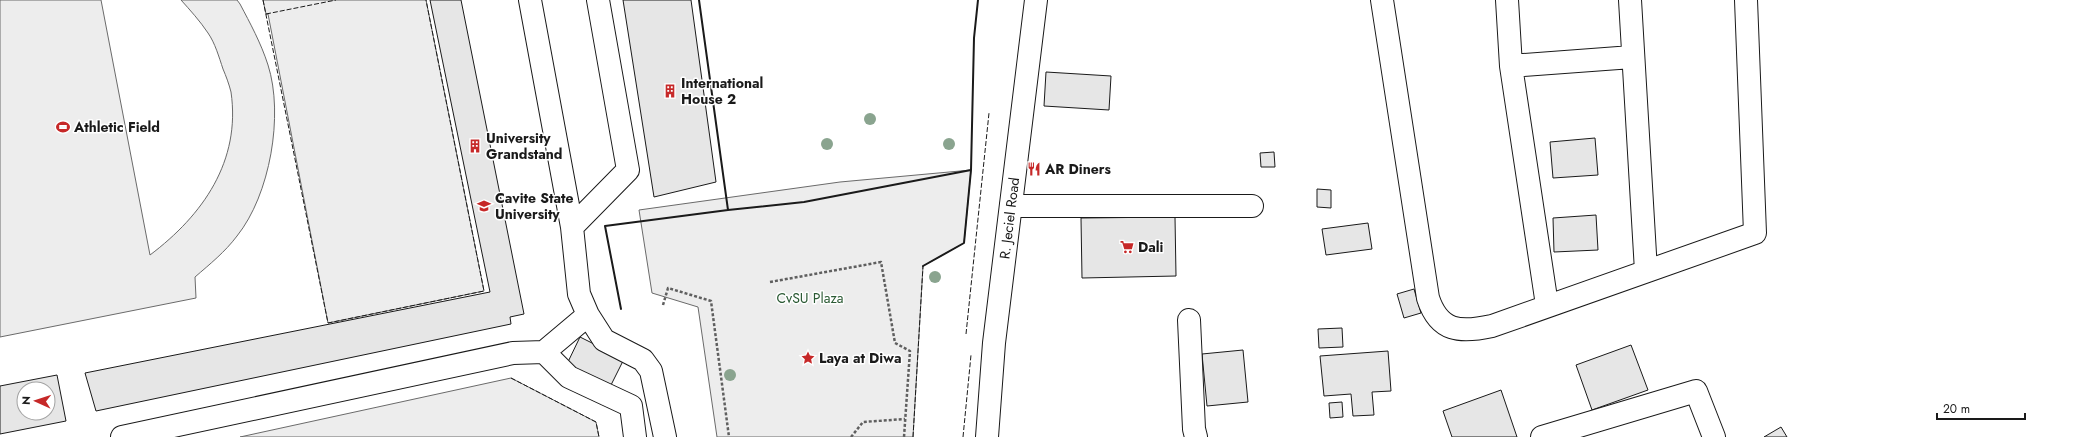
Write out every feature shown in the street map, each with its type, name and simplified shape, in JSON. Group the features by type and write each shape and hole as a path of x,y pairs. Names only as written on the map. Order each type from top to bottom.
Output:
{"street":[{"path":"530,0 572,227 579,294 588,315 604,340 643,360 651,371 665,437"},
{"path":"572,227 628,170 598,0"},
{"name":"R. Jeciel Road","path":"987,437 994,343 1036,0"},
{"path":"1382,0 1424,284 1432,309 1436,316 1450,327 1466,330 1492,326 1547,305 1755,233 1746,0"},
{"path":"1507,0 1510,66 1547,305"},
{"path":"1630,0 1632,58 1646,271"},
{"path":"1510,66 1632,58"},
{"path":"1011,206 1252,206"},
{"path":"122,437 513,353 544,352 588,315"},
{"path":"1188,320 1194,429 1196,437"},
{"path":"544,352 569,377 630,406 635,437"},
{"path":"1542,437 1696,391 1714,437"}],"path":[{"path":"770,282 881,262 895,343 910,351 904,437"},
{"path":"663,306 668,288 711,301 729,437"},
{"path":"851,437 863,422 905,419"}],"green space":[{"name":"Athletic Field","path":"0,0 101,0 150,255 169,239 202,204 224,163 230,141 233,117 231,92 217,50 205,29 181,0 237,0 240,4 262,49 273,85 275,107 271,154 266,177 258,199 248,219 237,236 217,258 195,277 196,298 0,337"},
{"path":"263,0 426,0 484,291 328,323 268,14 266,14"},
{"name":"CvSU Plaza","path":"971,170 964,243 923,266 913,437 717,437 698,307 652,293 639,210 840,182"},
{"path":"511,378 596,422 599,437 240,437"}],"building":[{"name":"University Grandstand","path":"430,0 461,0 524,314 510,317 511,324 96,411 85,373 490,292"},
{"name":"International House 2","path":"623,0 691,0 716,182 654,197"},
{"path":"1046,72 1111,76 1109,110 1044,106"},
{"path":"1595,138 1598,175 1553,178 1550,142"},
{"path":"1274,152 1275,167 1261,167 1260,153"},
{"path":"1317,189 1331,190 1331,208 1317,207"},
{"path":"1596,215 1598,250 1554,252 1553,218"},
{"path":"1175,217 1176,276 1082,278 1081,218"},
{"path":"1368,223 1372,249 1326,255 1322,229"},
{"path":"1414,289 1421,313 1404,318 1397,294"},
{"path":"1342,328 1343,347 1319,348 1318,329"},
{"path":"580,337 624,359 610,387 566,366"},
{"path":"1631,345 1648,390 1592,410 1576,365"},
{"path":"1243,350 1248,402 1207,406 1202,354"},
{"path":"1388,351 1391,391 1372,392 1374,415 1353,416 1351,394 1324,396 1320,356"},
{"path":"57,375 66,421 0,434 0,386 16,383 16,421 56,421 56,381 26,381"},
{"path":"1501,390 1517,437 1452,437 1443,411"},
{"path":"1342,402 1343,417 1330,418 1329,403"},
{"path":"1781,427 1787,437 1764,437"}],"fence":[{"path":"263,0 328,323 484,291 426,0"},
{"path":"266,14 336,0"},
{"path":"966,334 989,113"},
{"path":"913,437 923,266"},
{"path":"963,437 971,355"},
{"path":"511,378 596,422 599,437"}],"wall":[{"path":"699,0 728,210"},
{"path":"971,170 974,38 978,0"},
{"path":"621,309 605,226 804,202 971,170 964,243 923,266"}],"place":[{"name":"International House 2","path":"670,91"},
{"name":"Athletic Field","path":"63,127"},
{"name":"University Grandstand","path":"475,146"},
{"name":"AR Diners","path":"1034,169"},
{"name":"Cavite State University","path":"484,206"},
{"name":"Dali","path":"1127,247"},
{"name":"Laya at Diwa","path":"808,358"}]}
